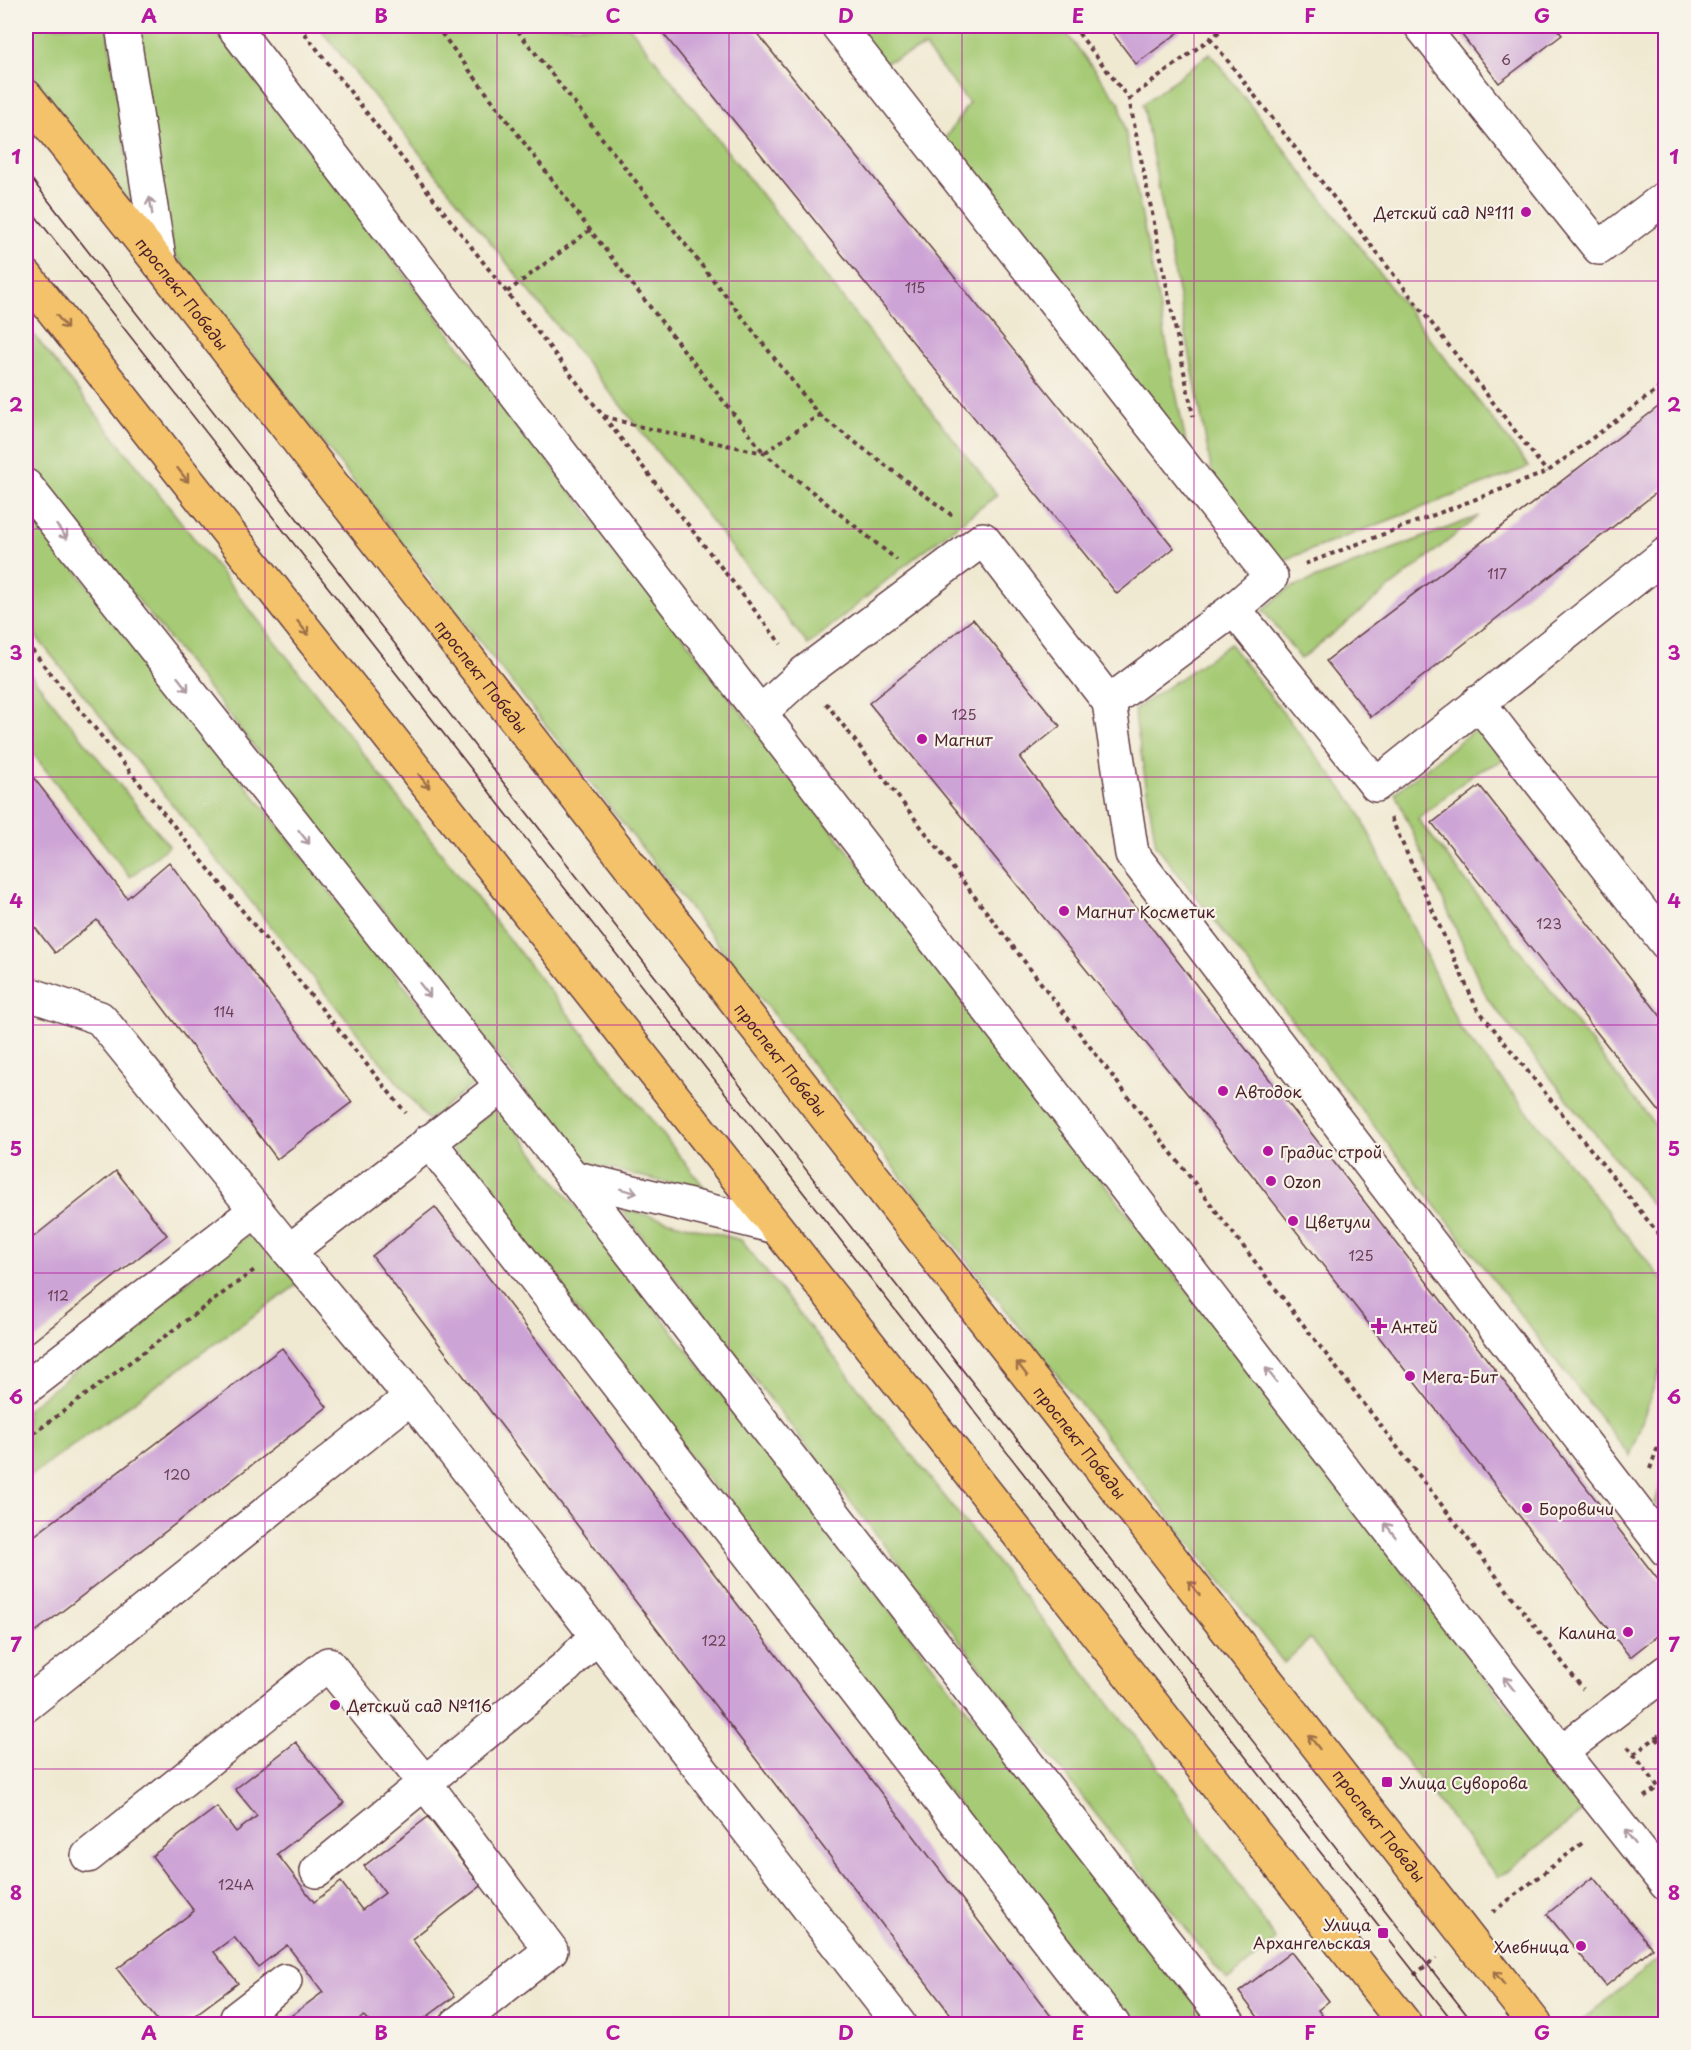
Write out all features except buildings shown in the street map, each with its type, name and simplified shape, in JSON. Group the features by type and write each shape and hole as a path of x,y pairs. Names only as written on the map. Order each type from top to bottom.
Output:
{"main road":[{"name":"проспект Победы","path":"26,96 160,264 1535,2025"},
{"path":"26,276 1405,2025"}],"street":[{"path":"122,26 160,264"},
{"path":"233,26 760,713 1665,1884"},
{"path":"838,26 1271,577 1234,609 1109,702"},
{"path":"1421,26 1599,248 1665,197"},
{"path":"26,486 502,1086 1229,2025"},
{"path":"760,713 804,673 983,539 1109,702 1132,854 1665,1550"},
{"path":"1234,609 1376,785 1665,554"},
{"path":"1478,702 1665,943"},
{"path":"26,993 100,1018 411,1397 896,2024"},
{"path":"288,1249 502,1086"},
{"path":"429,1141 1113,2025"},
{"path":"572,1177 776,1227"},
{"path":"26,1388 256,1210"},
{"path":"26,1705 411,1397"},
{"path":"317,1871 566,1667 596,1636"},
{"path":"88,1856 328,1664 425,1783 551,1950 457,2025"},
{"path":"1562,1752 1665,1672"},
{"path":"236,2025 237,2018 285,1981"}],"path":[{"path":"299,26 804,673 1665,1797"},
{"path":"436,26 590,230 764,453 904,566 921,587"},
{"path":"514,26 819,415 983,539"},
{"path":"1073,26 1129,99 1195,426"},
{"path":"1129,99 1227,26"},
{"path":"1210,38 1547,472"},
{"path":"507,292 590,230"},
{"path":"1271,577 1547,472 1665,383"},
{"path":"604,416 637,426 764,453 819,415"},
{"path":"26,643 429,1141"},
{"path":"1376,785 1476,1007 1665,1243"},
{"path":"26,1438 288,1249"},
{"path":"1634,1754 1665,1730"},
{"path":"1656,1737 1665,1749"},
{"path":"1384,1997 1658,1787"}],"green space":[{"path":"26,26 107,26 134,208 26,70"},
{"path":"135,26 213,26 1586,1809 1498,1878 1310,1639 1284,1663 173,252"},
{"path":"318,26 629,26 997,495 904,566 808,645 637,426"},
{"path":"849,26 1061,26 1120,104 1189,459 942,143 969,103 925,47 878,65"},
{"path":"1210,53 1529,467 1271,565 1216,495 1143,104"},
{"path":"26,325 709,1193 582,1162 26,458"},
{"path":"26,507 479,1080 428,1120 26,624"},
{"path":"1479,516 1301,659 1263,610 1288,589"},
{"path":"1230,644 1357,808 1460,1028 1665,1283 1665,1355 1630,1456 1156,845 1134,710"},
{"path":"26,669 169,846 130,877 26,745"},
{"path":"1479,726 1504,760 1473,774 1418,819 1665,1138 1665,1221 1487,998 1395,793"},
{"path":"498,1107 1212,2024 1127,2024 449,1144"},
{"path":"620,1208 741,1240 1153,1759 1276,1940 1227,1981"},
{"path":"255,1229 298,1284 26,1479 26,1410"},
{"path":"1665,1472 1665,1516 1655,1503"},
{"path":"1665,1954 1665,2024 1577,2024"}],"tram line":[{"path":"26,172 1474,2024"},
{"path":"26,204 1455,2024"}],"place":[{"name":"Детский сад №111","path":"1526,212"},
{"name":"Магнит","path":"922,739"},
{"name":"Магнит Косметик","path":"1064,911"},
{"name":"Автодок","path":"1223,1091"},
{"name":"Градис строй","path":"1268,1151"},
{"name":"Ozon","path":"1271,1181"},
{"name":"Цветули","path":"1293,1221"},
{"name":"Антей","path":"1379,1326"},
{"name":"Мега-Бит","path":"1410,1376"},
{"name":"Боровичи","path":"1527,1508"},
{"name":"Калина","path":"1628,1632"},
{"name":"Детский сад №116","path":"335,1705"},
{"name":"Улица Суворова","path":"1387,1782"},
{"name":"Улица Архангельская","path":"1383,1933"},
{"name":"Хлебница","path":"1581,1946"}]}
